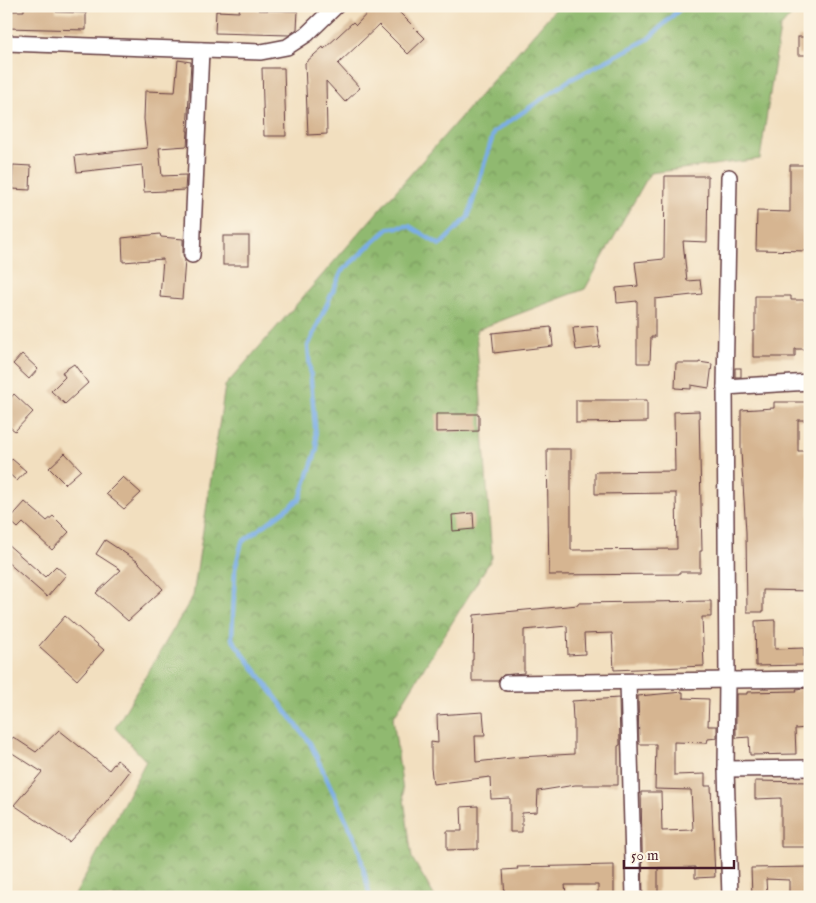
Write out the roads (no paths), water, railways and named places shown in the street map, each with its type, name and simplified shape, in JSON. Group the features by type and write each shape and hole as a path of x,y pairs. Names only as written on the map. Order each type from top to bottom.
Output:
{"street":[{"path":"6,43 261,52 287,47 307,34 336,6"},
{"path":"192,255 201,50"},
{"path":"729,177 725,387 726,769 730,897"},
{"path":"725,387 810,382"},
{"path":"507,684 810,679"},
{"path":"628,682 634,897"},
{"path":"726,769 810,768"}],"waterway":[{"path":"370,897 358,845 310,743 232,639 235,569 242,542 300,499 317,449 308,346 342,271 389,228 409,226 440,245 468,217 494,132 568,81 648,39 683,6"}]}
